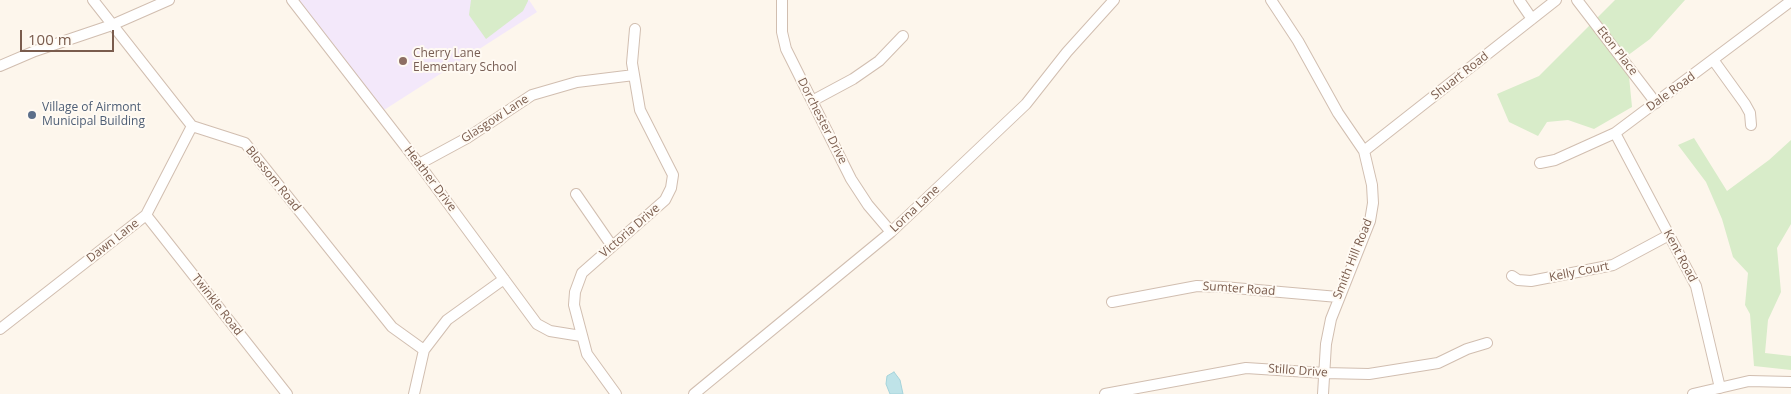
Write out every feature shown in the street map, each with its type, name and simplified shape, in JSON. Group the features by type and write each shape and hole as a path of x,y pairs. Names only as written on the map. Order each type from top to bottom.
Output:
{"street":[{"path":"93,0 192,126"},
{"path":"0,66 35,51 112,25 168,0"},
{"name":"Heather Drive","path":"292,0 419,164 537,324 550,331 581,336"},
{"name":"Dorchester Drive","path":"782,0 782,32 786,49 851,179 868,205 891,232"},
{"name":"Lorna Lane","path":"694,394 891,232 1026,104 1066,52 1114,0"},
{"name":"Smith Hill Road","path":"1271,0 1298,41 1338,113 1364,151 1372,185 1370,221 1338,297 1328,336 1323,394"},
{"path":"1519,0 1532,19"},
{"name":"Shuart Road","path":"1364,151 1556,0"},
{"name":"Eton Place","path":"1577,0 1656,103"},
{"name":"Dale Road","path":"1540,163 1555,160 1615,134 1791,1"},
{"name":"Victoria Drive","path":"616,394 587,354 574,305 575,292 582,273 665,200 671,188 673,175 640,110 632,63 635,29"},
{"path":"812,101 879,61 903,36"},
{"path":"1714,61 1750,112 1751,126"},
{"name":"Glasgow Lane","path":"419,164 468,138 532,95 577,82 634,75"},
{"name":"Dawn Lane","path":"0,329 146,215 192,126"},
{"name":"Blossom Road","path":"192,126 244,143 392,327 424,350"},
{"name":"Kent Road","path":"1615,134 1696,286 1720,388"},
{"path":"576,194 612,246"},
{"name":"Twinkle Road","path":"146,215 287,394"},
{"name":"Kelly Court","path":"1512,276 1518,280 1531,281 1613,265 1669,235"},
{"path":"414,394 424,350 447,320 504,279"},
{"name":"Sumter Road","path":"1112,302 1197,286 1338,297"},
{"name":"Stillo Drive","path":"1105,394 1246,368 1324,374 1369,374 1438,363 1467,349 1487,343"},
{"path":"1693,394 1749,381 1791,382"}],"shaded area":[{"name":"Cherry Lane Elementary School","path":"298,0 529,0 537,12 384,110"}],"green space":[{"path":"471,0 528,1 523,11 486,39 469,15"},
{"path":"1615,0 1685,0 1650,39 1627,56 1632,107 1594,129 1568,120 1547,122 1538,136 1509,122 1497,94 1539,76"},
{"path":"1694,138 1727,191 1769,160 1791,140 1791,224 1777,248 1781,292 1768,320 1765,353 1791,356 1791,370 1754,366 1750,314 1745,305 1748,273 1733,257 1722,219 1706,182 1678,145"}],"water":[{"path":"894,372 900,380 903,394 890,394 886,384 887,376"}],"place":[{"name":"Cherry Lane Elementary School","path":"403,61"},
{"name":"Village of Airmont Municipal Building","path":"32,115"}]}
